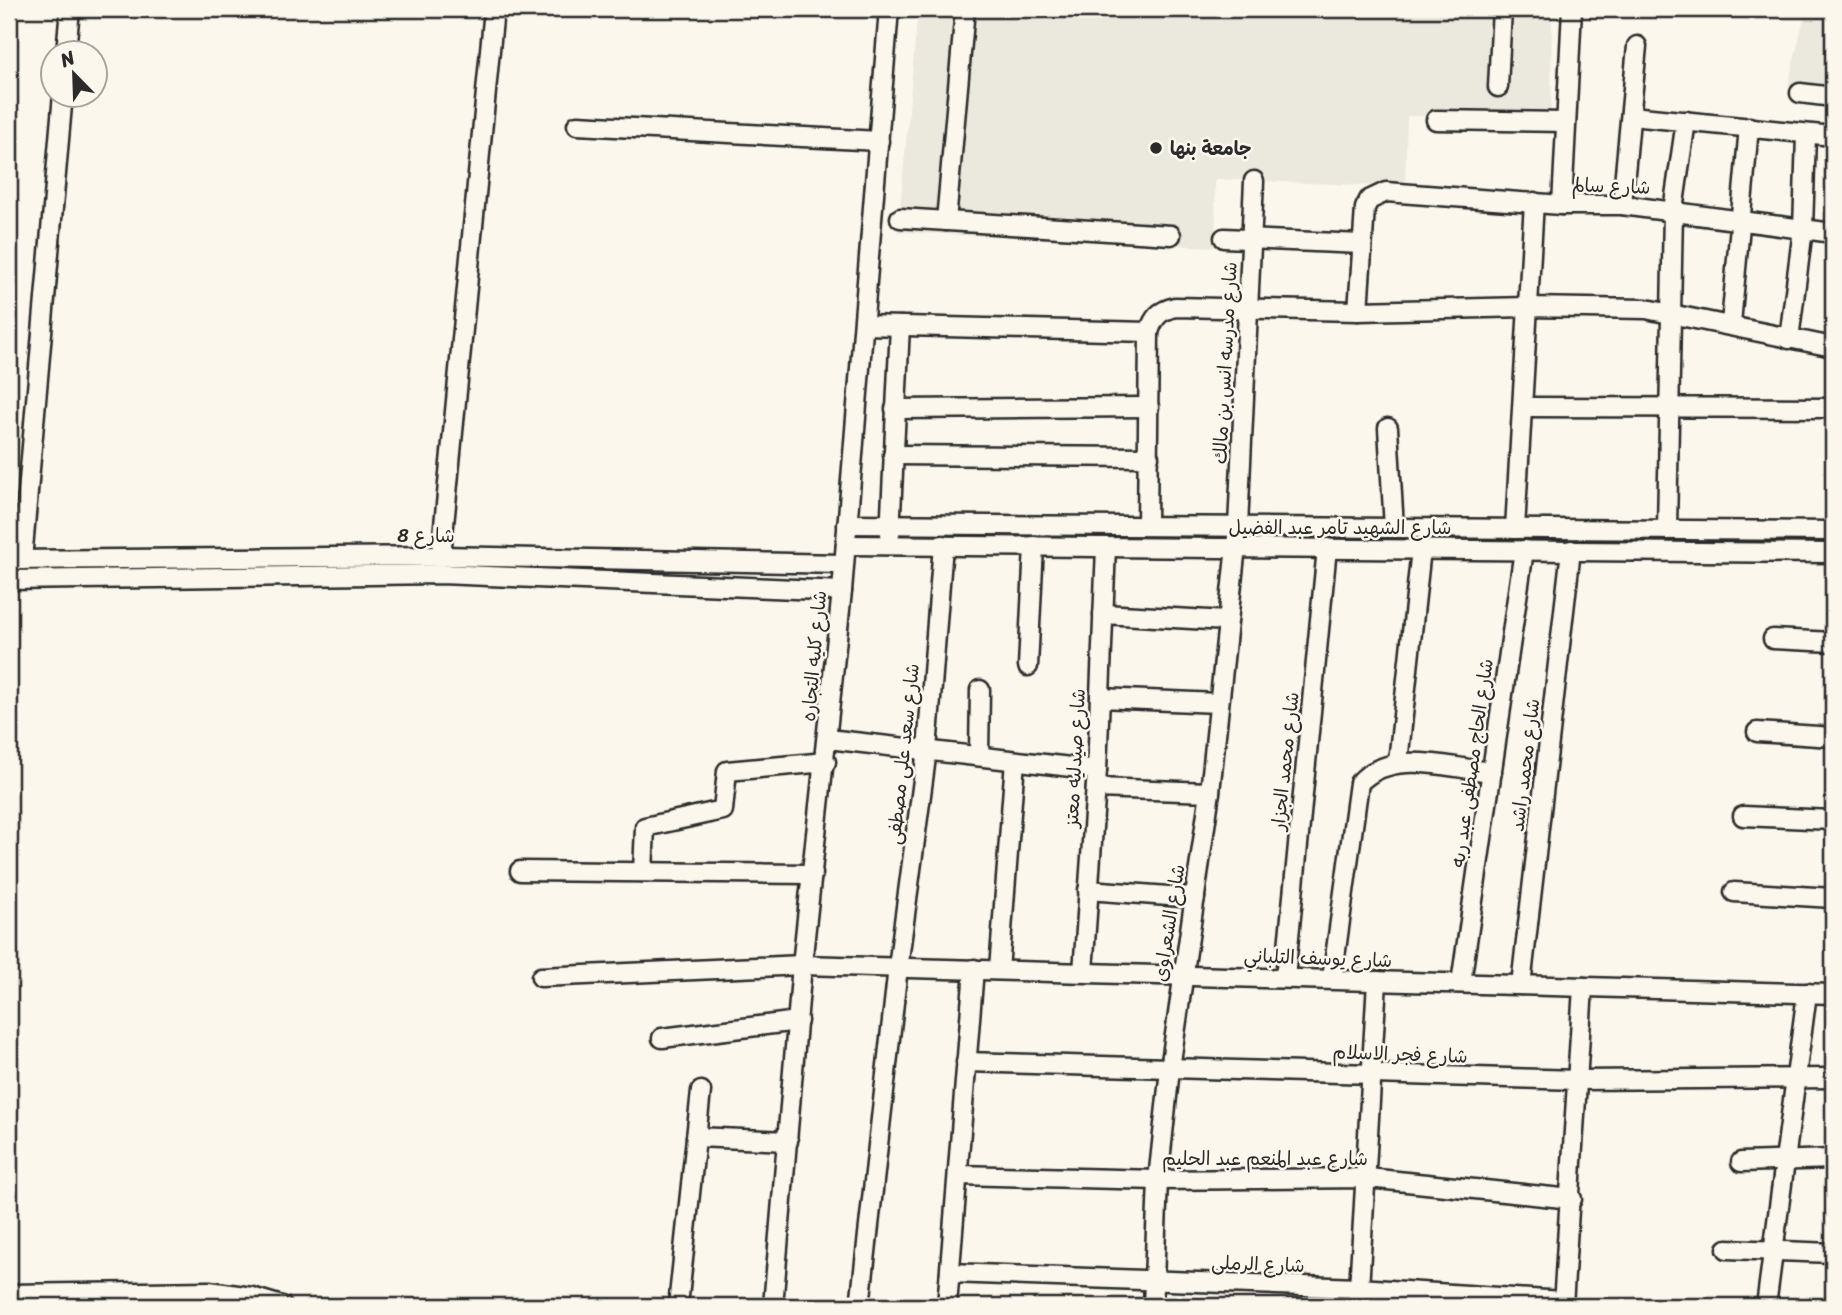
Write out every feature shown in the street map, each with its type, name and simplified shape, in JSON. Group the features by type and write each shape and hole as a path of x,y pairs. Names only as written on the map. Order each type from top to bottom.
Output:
{"street":[{"path":"67,38 70,9"},
{"path":"441,556 494,9"},
{"name":"شارع كليه التجاره","path":"773,1306 802,965 826,762 842,591 842,564 846,545 889,9"},
{"path":"946,221 965,9"},
{"path":"1499,87 1502,9"},
{"path":"1562,205 1572,9"},
{"path":"1622,205 1637,46"},
{"path":"1800,93 1833,97"},
{"path":"15,560 62,108"},
{"path":"1631,116 1833,136"},
{"path":"1436,120 1566,122"},
{"path":"1667,530 1673,210 1686,121"},
{"path":"577,125 879,141"},
{"path":"1731,324 1738,219 1749,127"},
{"path":"1789,339 1803,229 1806,135"},
{"name":"شارع مدرسه انس بن مالك","path":"1236,547 1254,181"},
{"name":"شارع سالم","path":"1362,244 1365,208 1369,200 1386,192 1562,205 1622,205 1833,233"},
{"path":"1515,529 1534,202"},
{"path":"900,218 1171,235"},
{"path":"1224,238 1362,244 1358,311"},
{"path":"1147,526 1149,331 1153,318 1163,310 1175,307 1358,311 1527,307 1670,311 1833,347"},
{"path":"864,325 1149,331"},
{"path":"889,545 900,326"},
{"path":"1524,407 1833,408"},
{"path":"895,409 1149,408"},
{"path":"1388,428 1394,528"},
{"path":"893,455 1149,457"},
{"name":"شارع الشهيد تامر عبد الفضيل","path":"847,524 1833,531"},
{"name":"شارع الشهيد تامر عبد الفضيل","path":"846,545 1833,553"},
{"name":"شارع سعد على مصطفى","path":"860,1306 898,967 927,750 943,545"},
{"path":"1028,666 1034,546"},
{"name":"شارع صيدليه معتز","path":"1083,972 1096,779 1106,547"},
{"name":"شارع الشعراوى","path":"1153,1306 1158,1180 1170,1069 1210,792 1236,547"},
{"name":"شارع محمد الجزار","path":"1285,978 1327,548"},
{"path":"1398,762 1421,549"},
{"name":"شارع الحاج مصطفى عبد ربه","path":"1461,983 1524,550"},
{"name":"شارع محمد راشد","path":"1521,985 1571,550"},
{"name":"شارع 8","path":"15,560 441,556 842,564"},
{"path":"349,557 349,576"},
{"name":"شارع 8","path":"9,580 441,574 842,591"},
{"path":"1104,614 1227,621"},
{"path":"1773,639 1833,642"},
{"path":"979,754 980,690"},
{"path":"1100,698 1218,703"},
{"path":"1757,732 1833,737"},
{"path":"828,740 979,754 1096,779 1210,792"},
{"path":"999,970 1015,761"},
{"path":"643,872 645,827 723,810 727,771 826,762"},
{"path":"1332,979 1359,783 1378,768 1398,762 1492,772"},
{"path":"1743,816 1833,820"},
{"path":"520,871 813,874"},
{"path":"1088,890 1195,898"},
{"path":"1734,892 1833,898"},
{"name":"شارع يوسف التلباني","path":"541,977 802,965 1833,994"},
{"path":"947,1306 974,969"},
{"path":"1359,1297 1368,1178 1377,981"},
{"path":"1563,1304 1572,1199 1583,987"},
{"path":"1766,1306 1807,993"},
{"path":"662,1038 798,1021"},
{"name":"شارع فجر الاسلام","path":"966,1062 1579,1080 1833,1077"},
{"path":"678,1306 701,1091"},
{"path":"696,1137 788,1141"},
{"path":"1741,1162 1833,1160"},
{"name":"شارع عبد المنعم عبد الحليم","path":"958,1175 1158,1180 1368,1178 1572,1199"},
{"path":"1727,1249 1833,1253"},
{"name":"شارع الرملى","path":"950,1273 1155,1282 1359,1297 1563,1304"},
{"path":"9,1294 209,1292 242,1295 282,1306"}],"shaded area":[{"name":"جامعة بنها","path":"918,9 1552,9 1551,117 1407,116 1405,187 1215,179 1216,247 898,232"},
{"path":"1806,9 1833,9 1833,92 1788,86"}],"place":[{"name":"جامعة بنها","path":"1156,148"}]}
